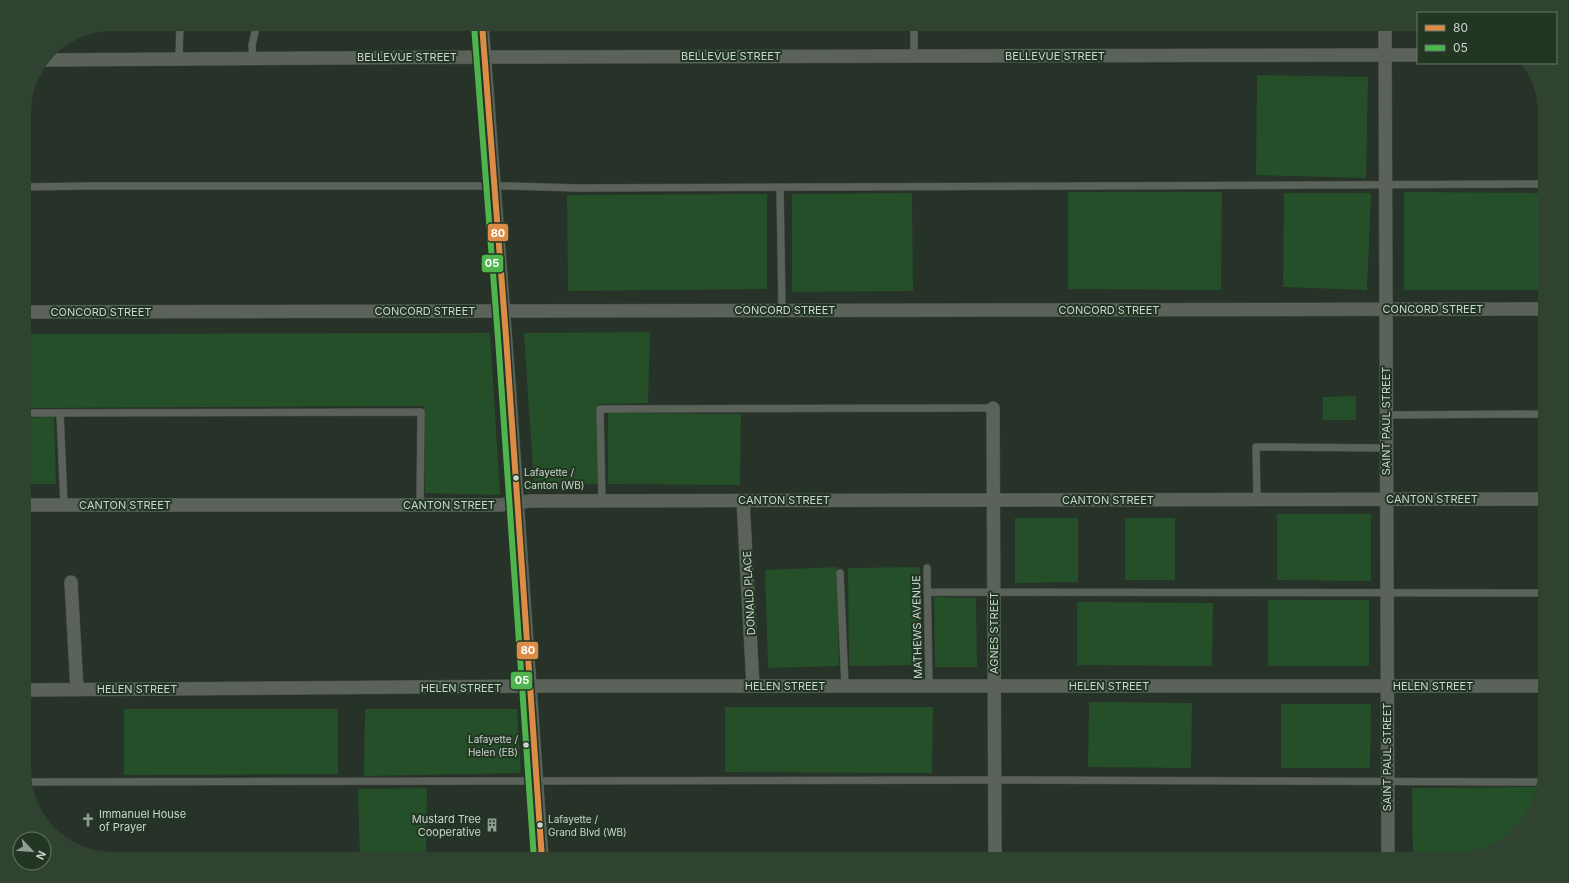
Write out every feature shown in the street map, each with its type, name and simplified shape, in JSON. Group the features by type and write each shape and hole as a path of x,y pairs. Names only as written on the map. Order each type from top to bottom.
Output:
{"street":[{"path":"483,31 531,687 542,852"},
{"name":"SAINT PAUL STREET","path":"1385,31 1388,852"},
{"name":"BELLEVUE STREET","path":"50,60 485,57 1417,55"},
{"name":"CONCORD STREET","path":"31,312 1538,309"},
{"name":"AGNES STREET","path":"993,408 995,852"},
{"name":"CANTON STREET","path":"31,505 500,505 530,501 1538,499"},
{"name":"DONALD PLACE","path":"743,501 753,686"},
{"path":"71,582 77,690"},
{"name":"HELEN STREET","path":"31,690 753,686 1538,686"}],"lane":[{"path":"179,59 180,31"},
{"path":"252,58 252,45 255,31"},
{"path":"914,31 914,56"},
{"path":"31,187 495,186 577,188 1538,184"},
{"path":"780,187 782,310"},
{"path":"602,501 600,409 993,408"},
{"path":"31,413 421,412 420,505"},
{"path":"60,413 64,505"},
{"path":"1386,415 1538,414"},
{"path":"1257,499 1256,447 1386,448"},
{"name":"MATHEWS AVENUE","path":"927,568 929,686"},
{"path":"840,573 845,686"},
{"path":"927,592 1386,594 1538,593"},
{"path":"32,782 995,780 1537,782"}],"green space":[{"path":"1257,75 1368,77 1366,178 1256,175"},
{"path":"1068,192 1222,192 1221,290 1068,289"},
{"path":"1404,192 1538,193 1538,290 1404,290"},
{"path":"912,193 913,291 792,292 792,194"},
{"path":"1284,193 1371,193 1367,290 1283,287"},
{"path":"767,194 767,289 568,291 567,195"},
{"path":"650,332 648,403 598,404 598,484 534,485 524,333"},
{"path":"490,333 500,495 425,493 424,406 31,408 31,334"},
{"path":"1356,396 1356,420 1323,420 1323,397"},
{"path":"608,413 741,414 740,485 608,484"},
{"path":"54,417 56,484 31,484 31,418"},
{"path":"1277,514 1371,514 1371,581 1277,580"},
{"path":"1015,518 1078,518 1078,582 1015,583"},
{"path":"1125,518 1175,518 1175,580 1125,580"},
{"path":"837,567 839,666 768,668 765,570"},
{"path":"920,567 921,665 849,666 848,568"},
{"path":"934,597 976,598 977,667 935,667"},
{"path":"1268,600 1369,600 1369,666 1268,666"},
{"path":"1077,602 1213,603 1212,666 1077,665"},
{"path":"1089,702 1192,703 1191,768 1088,767"},
{"path":"1281,704 1371,704 1370,768 1281,768"},
{"path":"725,707 933,707 932,773 725,772"},
{"path":"124,709 338,709 338,774 124,775"},
{"path":"365,709 517,709 521,773 364,776"},
{"path":"1536,787 1532,801 1527,811 1514,828 1506,835 1487,846 1456,852 1413,852 1412,788"},
{"path":"427,788 426,852 360,852 358,789"}],"transit line":[{"name":"05","path":"474,31 498,338 534,852"},
{"name":"80","path":"483,31 506,337 542,852"}],"place":[{"name":"Lafayette / Canton (WB)","path":"516,478"},
{"name":"Lafayette / Helen (EB)","path":"526,745"},
{"name":"Immanuel House of Prayer","path":"88,820"},
{"name":"Mustard Tree Cooperative","path":"492,825"},
{"name":"Lafayette / Grand Blvd (WB)","path":"540,825"}]}
